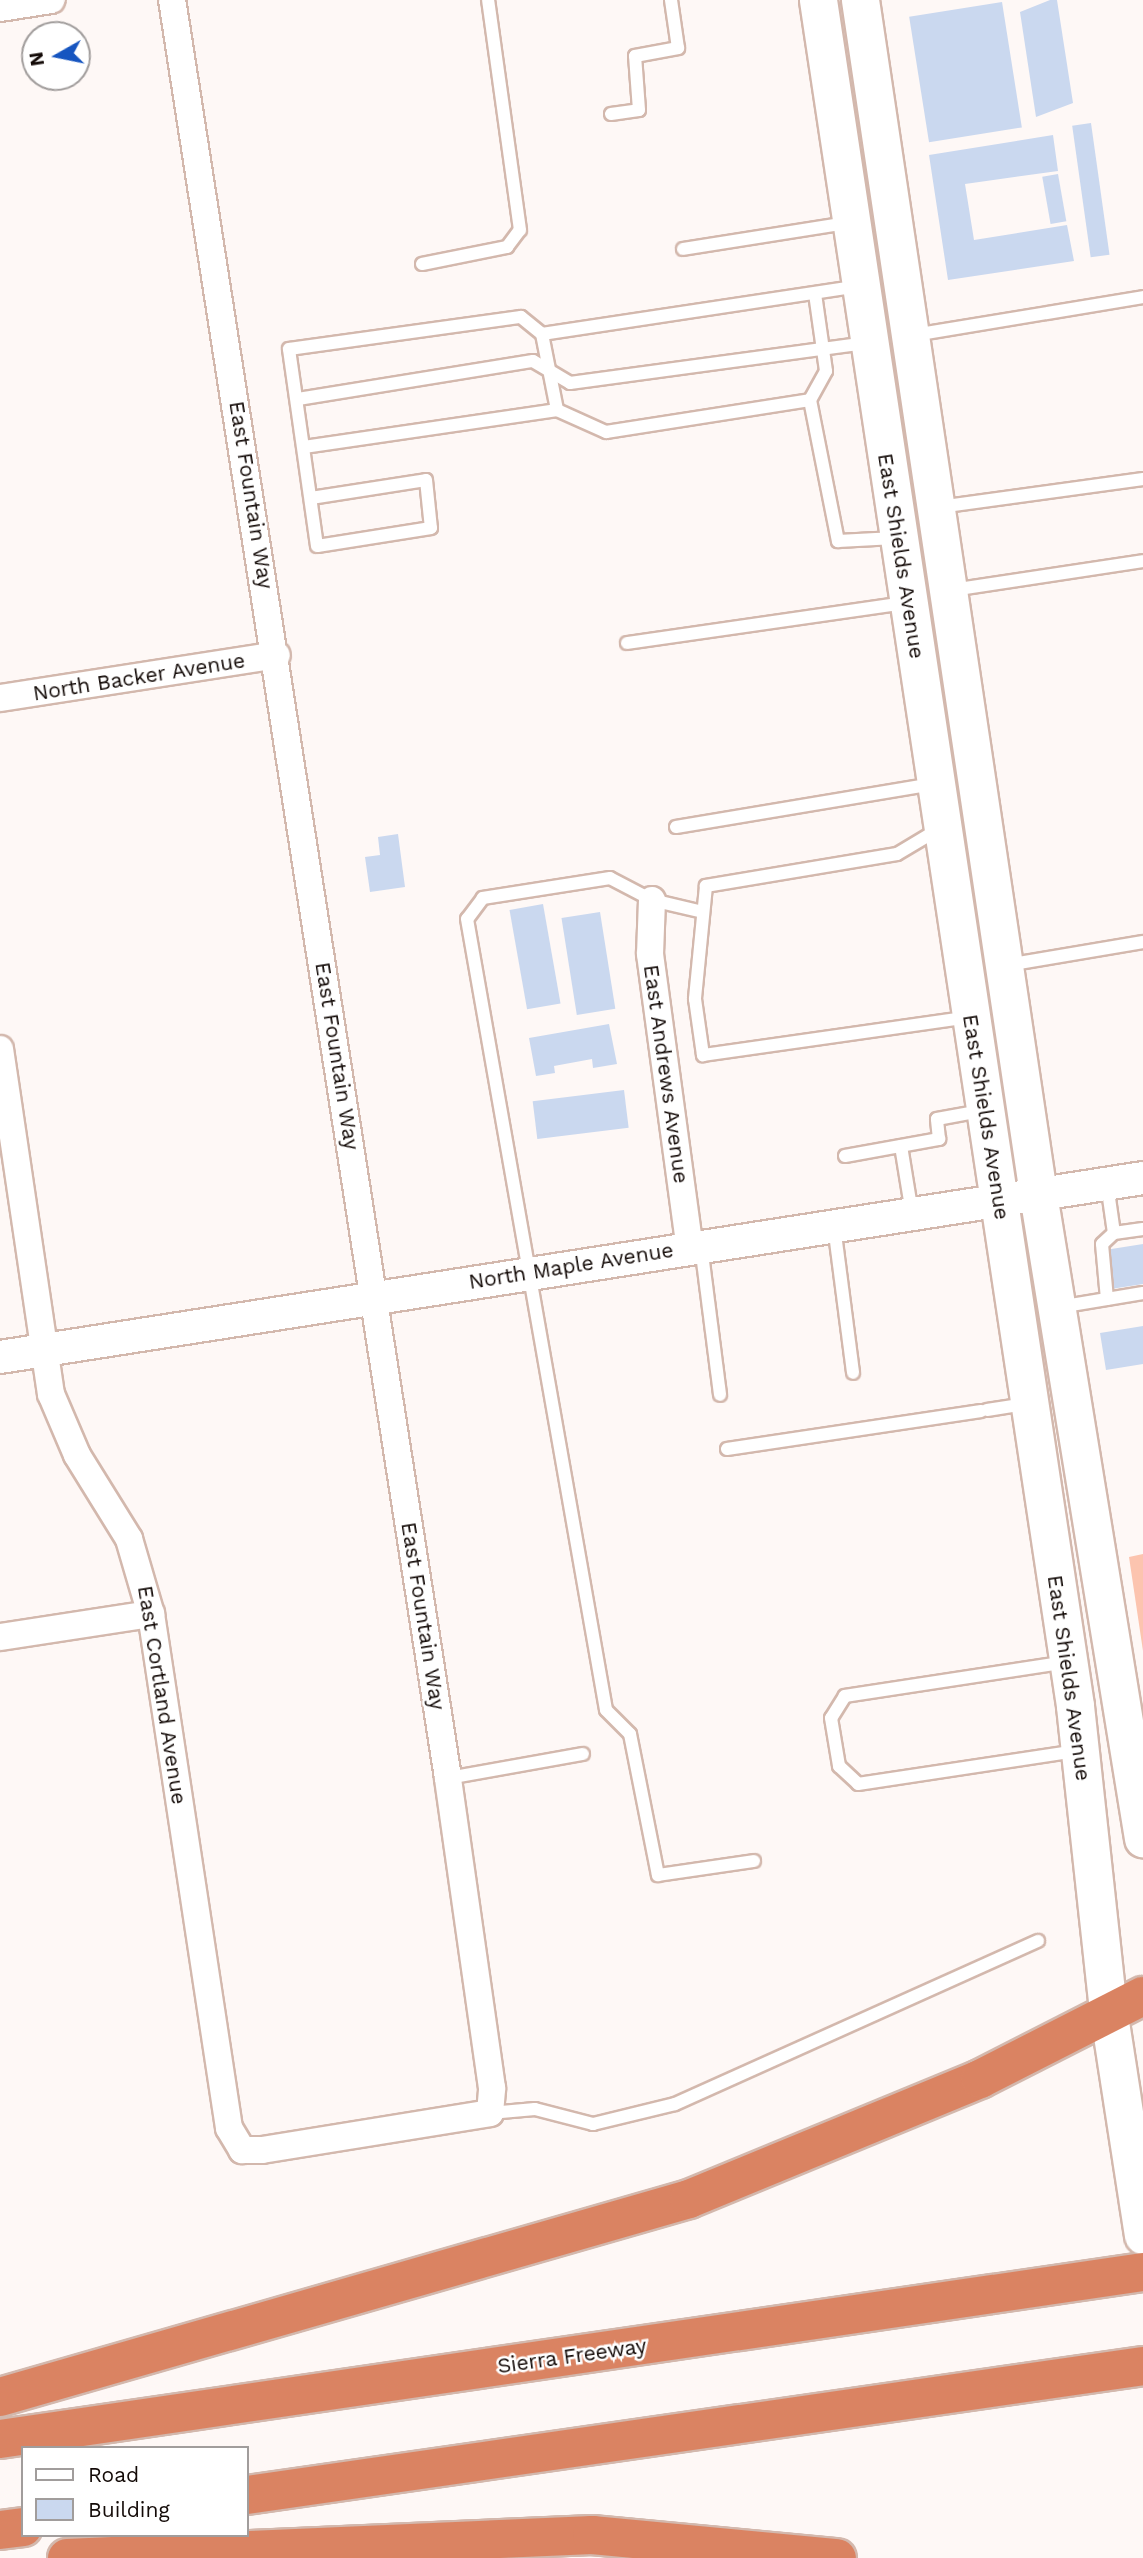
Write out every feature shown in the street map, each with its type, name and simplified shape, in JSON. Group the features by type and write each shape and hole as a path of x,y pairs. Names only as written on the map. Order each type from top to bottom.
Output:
{"highway":[{"path":"0,2397 689,2199 980,2079 1108,2009 1143,1996"},
{"name":"Sierra Freeway","path":"0,2439 1143,2272"},
{"path":"248,2495 1143,2367"},
{"path":"0,2530 21,2527"},
{"path":"67,2558 593,2535 837,2558"}],"main road":[{"name":"East Shields Avenue","path":"818,0 1069,1662 1108,2009 1141,2220"},
{"name":"East Shields Avenue","path":"862,0 1055,1308 1143,1838"},
{"path":"869,343 892,355 917,478 925,502 936,508"}],"street":[{"path":"0,8 51,0"},
{"name":"East Fountain Way","path":"172,0 277,655 448,1777 492,2088 490,2113"},
{"name":"North Backer Avenue","path":"0,698 277,655"},
{"name":"East Andrews Avenue","path":"652,900 650,954 695,1247"},
{"name":"East Cortland Avenue","path":"0,1049 45,1350 61,1426 129,1539 151,1614 229,2128 242,2150 465,2122 490,2113"},
{"name":"North Maple Avenue","path":"0,1357 1143,1178"},
{"path":"0,1637 151,1614"}],"lane":[{"path":"422,264 507,247 520,230 488,0"},
{"path":"611,114 639,110 635,56 678,48 671,0"},
{"path":"683,249 851,223"},
{"path":"542,334 861,285"},
{"path":"815,294 826,371 810,400 838,541 898,537"},
{"path":"910,336 1143,297"},
{"path":"311,498 426,480 431,528 317,546 289,349 521,317 542,334 557,410"},
{"path":"298,399 533,361 570,383 822,345 869,343"},
{"path":"304,447 557,410 606,432 810,400"},
{"path":"936,508 1143,479"},
{"path":"948,590 1143,561"},
{"path":"627,643 908,602"},
{"path":"676,827 936,784"},
{"path":"942,827 897,855 706,886 698,943 695,999 703,1055 971,1017"},
{"path":"702,912 652,900 610,878 483,898 467,919 527,1273 606,1710 630,1734 658,1875 754,1861"},
{"path":"1004,966 1143,942"},
{"path":"845,1156 939,1139 937,1119 985,1110"},
{"path":"901,1146 912,1213"},
{"path":"1107,1183 1114,1233"},
{"path":"834,1225 853,1373"},
{"path":"1107,1299 1100,1250 1114,1233 1143,1229"},
{"path":"695,1247 720,1395"},
{"path":"1055,1308 1143,1293"},
{"path":"727,1449 1029,1403"},
{"path":"1069,1662 845,1696 831,1718 839,1766 858,1784 1080,1751"},
{"path":"448,1777 583,1754"},
{"path":"490,2113 535,2109 593,2124 676,2104 1038,1941"}],"shaded area":[{"path":"1143,1554 1143,1651 1129,1557"}],"building":[{"path":"1050,0 1057,0 1073,103 1036,117 1020,12"},
{"path":"1002,2 1022,127 929,142 909,17"},
{"path":"1091,123 1110,255 1091,257 1072,126"},
{"path":"1053,135 1058,171 965,184 974,240 1067,225 1074,261 948,280 929,155"},
{"path":"1058,174 1066,221 1051,224 1042,177"},
{"path":"398,834 405,887 370,892 365,857 380,855 378,837"},
{"path":"543,904 561,1003 527,1009 510,910"},
{"path":"600,912 615,1009 577,1015 561,918"},
{"path":"609,1024 617,1064 593,1068 592,1059 554,1066 555,1073 536,1076 529,1038"},
{"path":"624,1090 629,1128 537,1139 533,1101"},
{"path":"1143,1244 1143,1284 1111,1289 1105,1250"},
{"path":"1143,1326 1143,1364 1106,1370 1100,1333"}]}
